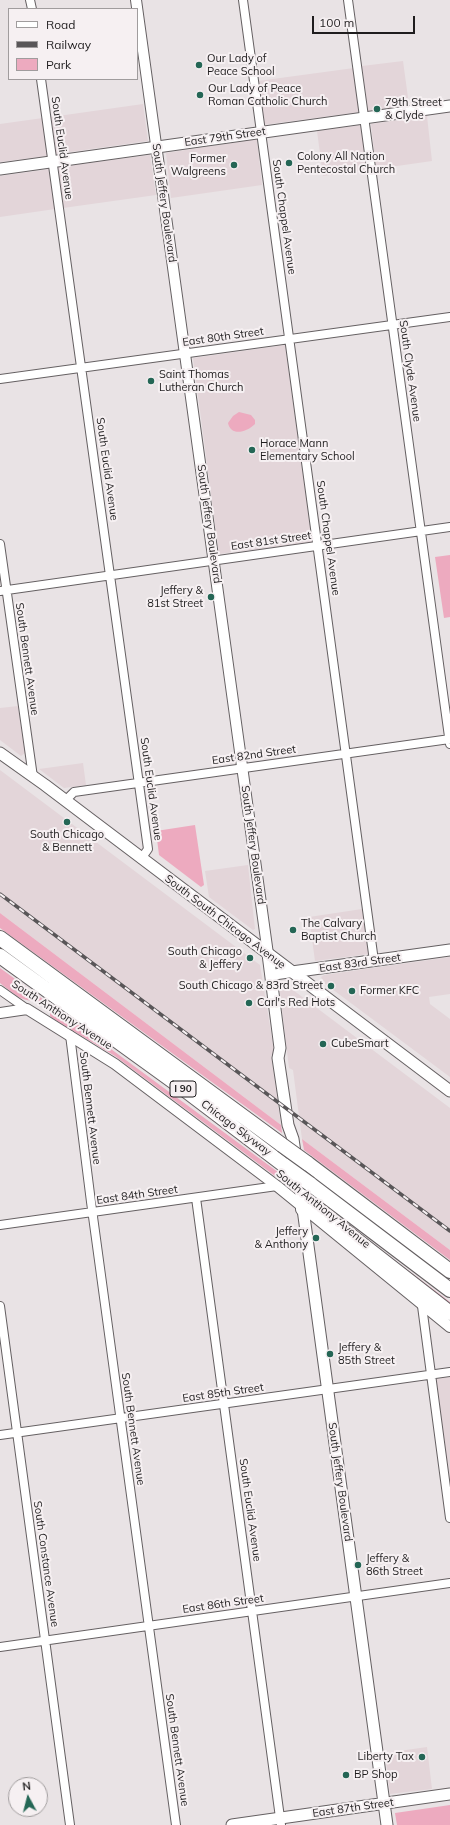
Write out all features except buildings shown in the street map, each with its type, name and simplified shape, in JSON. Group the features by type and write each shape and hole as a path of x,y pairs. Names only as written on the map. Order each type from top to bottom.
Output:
{"highway":[{"name":"Chicago Skyway","path":"0,938 288,1142 307,1163 450,1271"},
{"name":"Chicago Skyway","path":"0,956 310,1184 450,1290"},
{"path":"303,1209 319,1215 341,1228 450,1313"}],"main road":[{"name":"East 79th Street","path":"0,169 450,106"},
{"name":"South South Chicago Avenue","path":"0,753 450,1091"},
{"name":"East 83rd Street","path":"292,972 450,950"},
{"name":"South Jeffery Boulevard","path":"268,954 280,1048 285,1057 295,1125 288,1142 303,1209 387,1825"},
{"name":"East 87th Street","path":"232,1825 280,1822 384,1803 450,1794"}],"street":[{"name":"South Chappel Avenue","path":"243,0 374,961"},
{"name":"South Clyde Avenue","path":"348,0 450,741"},
{"name":"South Jeffery Boulevard","path":"138,14 268,954"},
{"name":"South Euclid Avenue","path":"41,80 148,849 141,859"},
{"name":"East 80th Street","path":"0,379 450,317"},
{"name":"East 81st Street","path":"3,590 450,527"},
{"name":"South Bennett Avenue","path":"0,544 3,590 32,777"},
{"name":"East 82nd Street","path":"65,801 74,792 242,768 450,741"},
{"name":"East 83rd Street","path":"271,975 292,972"},
{"name":"South Anthony Avenue","path":"0,990 26,1009 115,1064 277,1186 422,1306 450,1327"},
{"path":"0,1013 26,1009"},
{"name":"South Bennett Avenue","path":"70,1035 92,1212 176,1825"},
{"name":"East 84th Street","path":"0,1225 277,1186"},
{"name":"South Euclid Avenue","path":"196,1198 225,1404 280,1822"},
{"name":"South Constance Avenue","path":"0,1306 70,1825"},
{"path":"422,1306 450,1518"},
{"name":"East 85th Street","path":"0,1435 450,1372"},
{"name":"East 86th Street","path":"0,1647 450,1583"}],"shaded area":[{"path":"403,61 409,105 368,111 362,66"},
{"path":"354,68 360,112 263,125 258,81"},
{"path":"143,104 148,141 56,154 51,117"},
{"path":"427,116 432,161 376,169 371,124"},
{"path":"43,118 48,156 0,162 0,124"},
{"path":"361,125 367,170 323,176 317,131"},
{"path":"257,139 262,185 171,198 166,153"},
{"path":"150,155 156,195 63,208 58,167"},
{"path":"50,169 55,209 0,217 0,176"},
{"name":"Horace Mann Elementary School","path":"285,345 312,542 219,554 193,358"},
{"path":"18,706 25,753 21,756 0,740 0,708"},
{"path":"83,763 86,785 64,788 39,769"},
{"path":"0,770 260,965 275,1057 271,1055 281,1125 0,913"},
{"path":"248,865 255,929 253,930 209,897 205,871"},
{"path":"362,909 369,954 315,961 309,917"},
{"path":"450,957 450,994 429,997 430,1004 450,1019 450,1077 324,983 321,977 324,975"},
{"path":"281,981 450,1108 450,1250 302,1139 293,1070 289,1068 279,984"},
{"path":"450,1377 450,1481 436,1379"},
{"path":"427,1747 432,1789 390,1794 385,1753"}],"green space":[{"path":"239,412 251,415 255,420 255,424 244,431 236,432 232,430 228,423 233,416"},
{"path":"450,555 450,617 444,618 435,557"},
{"path":"195,825 204,885 201,887 159,855 156,831"},
{"path":"0,913 281,1125 282,1133 0,928"},
{"path":"0,968 44,1000 30,1001 15,995 0,983"},
{"path":"58,1010 286,1178 287,1181 283,1182 115,1056 50,1016 50,1012"},
{"path":"302,1139 450,1250 450,1260 304,1150"},
{"path":"311,1197 450,1302 450,1308 313,1203"},
{"path":"450,1805 450,1825 397,1825 395,1813"}],"railway":[{"path":"0,894 450,1231"}],"place":[{"name":"Our Lady of Peace School","path":"199,65"},
{"name":"Our Lady of Peace Roman Catholic Church","path":"200,95"},
{"name":"79th Street & Clyde","path":"377,109"},
{"name":"Colony All Nation Pentecostal Church","path":"289,163"},
{"name":"Former Walgreens","path":"234,165"},
{"name":"Saint Thomas Lutheran Church","path":"151,381"},
{"name":"Horace Mann Elementary School","path":"252,450"},
{"name":"Jeffery & 81st Street","path":"211,597"},
{"name":"South Chicago & Bennett","path":"67,822"},
{"name":"The Calvary Baptist Church","path":"293,930"},
{"name":"South Chicago & Jeffery","path":"250,958"},
{"name":"South Chicago & 83rd Street","path":"331,986"},
{"name":"Former KFC","path":"352,991"},
{"name":"Carl's Red Hots","path":"249,1003"},
{"name":"CubeSmart","path":"323,1044"},
{"name":"Jeffery & Anthony","path":"316,1238"},
{"name":"Jeffery & 85th Street","path":"330,1354"},
{"name":"Jeffery & 86th Street","path":"358,1565"},
{"name":"Liberty Tax","path":"422,1757"},
{"name":"BP Shop","path":"346,1775"}]}
